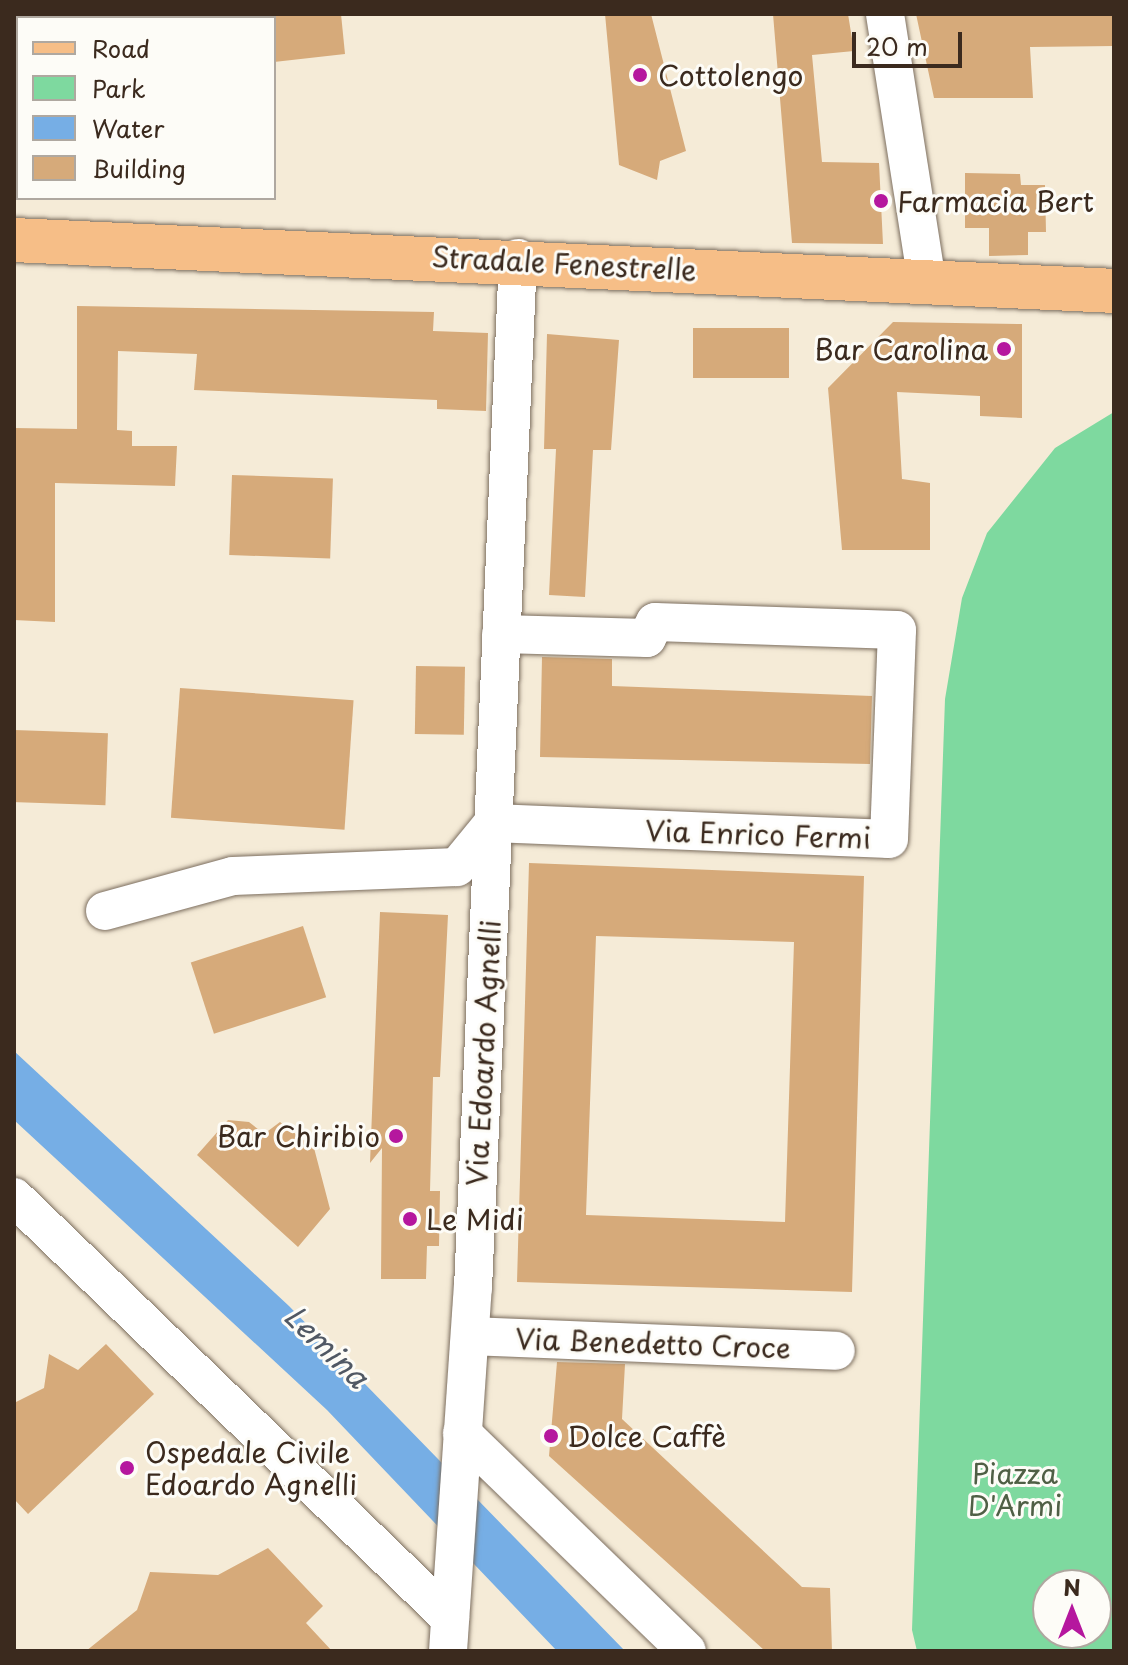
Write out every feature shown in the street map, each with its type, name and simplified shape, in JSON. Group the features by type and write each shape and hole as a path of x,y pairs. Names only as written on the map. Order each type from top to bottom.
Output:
{"main road":[{"name":"Stradale Fenestrelle","path":"14,240 518,258 1114,291"}],"street":[{"path":"885,14 927,283"},
{"name":"Via Edoardo Agnelli","path":"449,1634 470,1336 518,258"},
{"name":"Via Enrico Fermi","path":"493,823 889,839 897,630 655,622 647,638 501,634"},
{"path":"105,911 233,876 360,876 457,867 493,823"},
{"path":"14,1197 449,1634"},
{"name":"Via Benedetto Croce","path":"470,1336 836,1351"},
{"path":"462,1433 687,1651"}],"green space":[{"name":"Piazza D'Armi","path":"1114,412 1114,1651 917,1651 912,1630 945,699 962,598 987,533 1055,448"}],"water":[{"name":"Lemina","path":"14,1051 289,1306 625,1651 557,1651 327,1410 14,1120"}],"building":[{"path":"341,14 345,54 276,62 274,16"},
{"name":"Cottolengo","path":"605,14 651,14 686,151 660,161 657,180 619,165"},
{"path":"773,14 848,14 854,51 812,55 822,162 879,163 883,244 792,243"},
{"path":"916,14 1114,14 1114,46 1030,47 1033,98 934,98"},
{"path":"965,173 1020,174 1021,185 1045,185 1046,232 1028,232 1028,255 989,256 989,228 965,228"},
{"path":"77,306 434,312 433,331 488,333 486,411 437,409 437,400 194,390 197,354 118,351 117,430 132,431 132,446 177,446 175,486 55,483 55,622 14,620 14,428 77,429"},
{"path":"893,322 1022,324 1022,418 980,416 980,396 897,392 902,479 930,483 930,550 842,550 828,388"},
{"path":"693,328 789,328 789,378 693,378"},
{"path":"547,334 619,340 611,450 593,450 585,597 549,595 556,449 544,449"},
{"path":"232,475 333,479 330,558 229,555"},
{"path":"542,657 612,659 612,686 872,696 870,764 540,757"},
{"path":"416,666 465,667 464,735 415,734"},
{"path":"180,688 354,700 345,830 171,818"},
{"path":"14,730 108,733 105,805 14,802"},
{"path":"529,863 864,876 852,1292 517,1282","holes":["596,936 794,942 785,1222 586,1215"]},
{"path":"380,912 448,915 440,1077 433,1077 430,1191 440,1191 439,1246 427,1246 426,1279 381,1279 382,1148 370,1163"},
{"path":"303,926 326,997 214,1034 191,962"},
{"path":"228,1120 249,1122 264,1134 280,1122 314,1148 330,1209 298,1247 197,1155"},
{"path":"106,1344 154,1394 28,1514 14,1499 14,1403 44,1388 49,1354 78,1370"},
{"path":"557,1362 625,1364 622,1419 802,1587 830,1588 832,1651 765,1651 549,1456"},
{"path":"268,1548 323,1606 306,1623 332,1651 86,1651 137,1610 150,1572 218,1575"}],"place":[{"name":"Cottolengo","path":"640,75"},
{"name":"Farmacia Bert","path":"881,201"},
{"name":"Bar Carolina","path":"1004,349"},
{"name":"Bar Chiribio","path":"396,1136"},
{"name":"Le Midi","path":"410,1219"},
{"name":"Dolce Caffè","path":"551,1436"},
{"name":"Ospedale Civile Edoardo Agnelli","path":"127,1468"}]}
